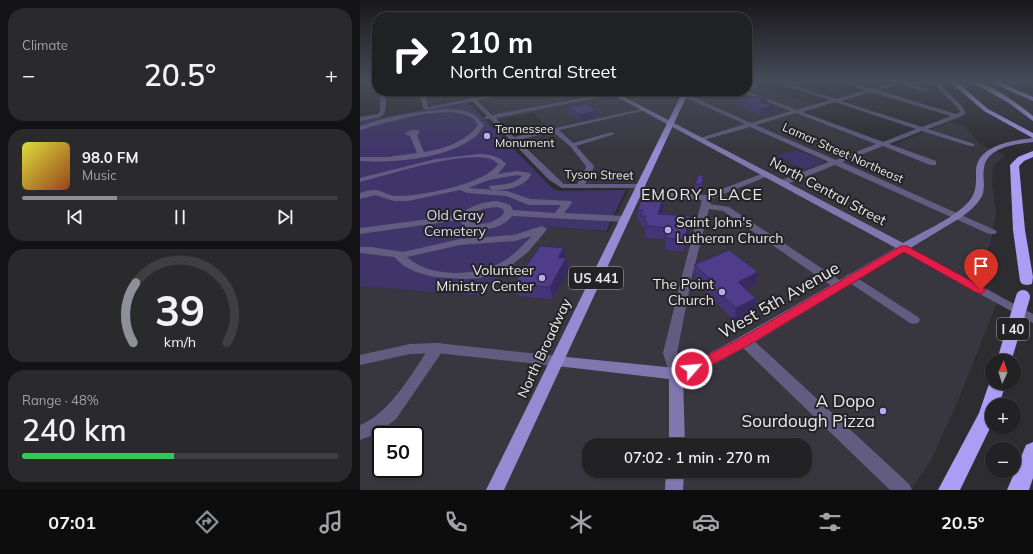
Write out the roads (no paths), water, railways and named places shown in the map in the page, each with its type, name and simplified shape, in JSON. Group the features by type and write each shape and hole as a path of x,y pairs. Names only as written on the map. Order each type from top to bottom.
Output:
{"highway":[{"path":"979,104 986,110 1033,136"},
{"path":"1014,104 1033,119"},
{"path":"1027,281 1019,230 1014,165 1021,159 1033,154"},
{"name":"I 40","path":"1006,354 1033,261"},
{"path":"949,490 987,414 995,390"},
{"path":"1018,490 1033,452"}],"main road":[{"name":"North Central Street","path":"634,104 904,248"},
{"name":"North Broadway","path":"495,490 680,104"},
{"name":"West 5th Avenue","path":"556,361 676,374 699,366 745,341 957,216 973,203 978,194 980,186 980,168 989,154 1002,147 1033,140"},
{"path":"676,374 677,438"},
{"path":"674,490 675,478"}],"street":[{"path":"381,116 383,104"},
{"path":"425,104 426,108"},
{"path":"360,119 448,104"},
{"name":"Tyson Street","path":"478,104 558,184 562,186 639,190"},
{"path":"479,120 554,104"},
{"name":"Lamar Street Northeast","path":"707,104 751,125 992,232"},
{"path":"776,104 933,162"},
{"path":"700,139 823,104"},
{"path":"848,104 972,145"},
{"path":"918,104 958,116"},
{"path":"782,183 958,116 963,113 956,104"},
{"path":"513,139 644,109"},
{"path":"360,159 391,160 421,155 447,148 468,139 480,129 481,125 479,120 471,115 452,112 425,112 410,126"},
{"path":"360,128 382,120 410,126"},
{"path":"410,126 421,155"},
{"path":"555,130 572,145 590,166 587,175 579,187"},
{"path":"572,145 612,134"},
{"path":"360,180 458,157 476,155 495,157 502,162 500,169 491,178 428,195 407,198 391,198 375,192 360,196"},
{"path":"706,202 767,176"},
{"path":"461,187 467,191 507,194 529,202 568,202 558,214"},
{"path":"639,190 706,202 726,209 846,282 914,320"},
{"path":"676,374 670,353 687,276 706,202"},
{"path":"360,231 464,217 472,210 491,204 507,207 509,213"},
{"path":"509,213 558,214 624,219"},
{"path":"464,217 466,224 476,227 483,227 503,220 509,213"},
{"path":"360,250 398,255 414,253 460,242 515,238 542,229 505,266 476,275 450,276 433,273 401,260 398,255"},
{"name":"North Central Street","path":"904,248 1033,319"},
{"path":"745,341 903,490"},
{"path":"366,430 390,414 438,348"},
{"name":"West 5th Avenue","path":"360,360 410,349 438,348 556,361"}],"place":[{"name":"Tennessee Monument","path":"487,136"},
{"name":"Saint John's Lutheran Church","path":"668,230"},
{"name":"Volunteer Ministry Center","path":"542,278"},
{"name":"The Point Church","path":"722,292"},
{"name":"A Dopo Sourdough Pizza","path":"883,411"}],"district":[{"name":"EMORY PLACE","path":"702,194"}],"park label":[{"name":"Old Gray Cemetery","path":"455,224"}]}
